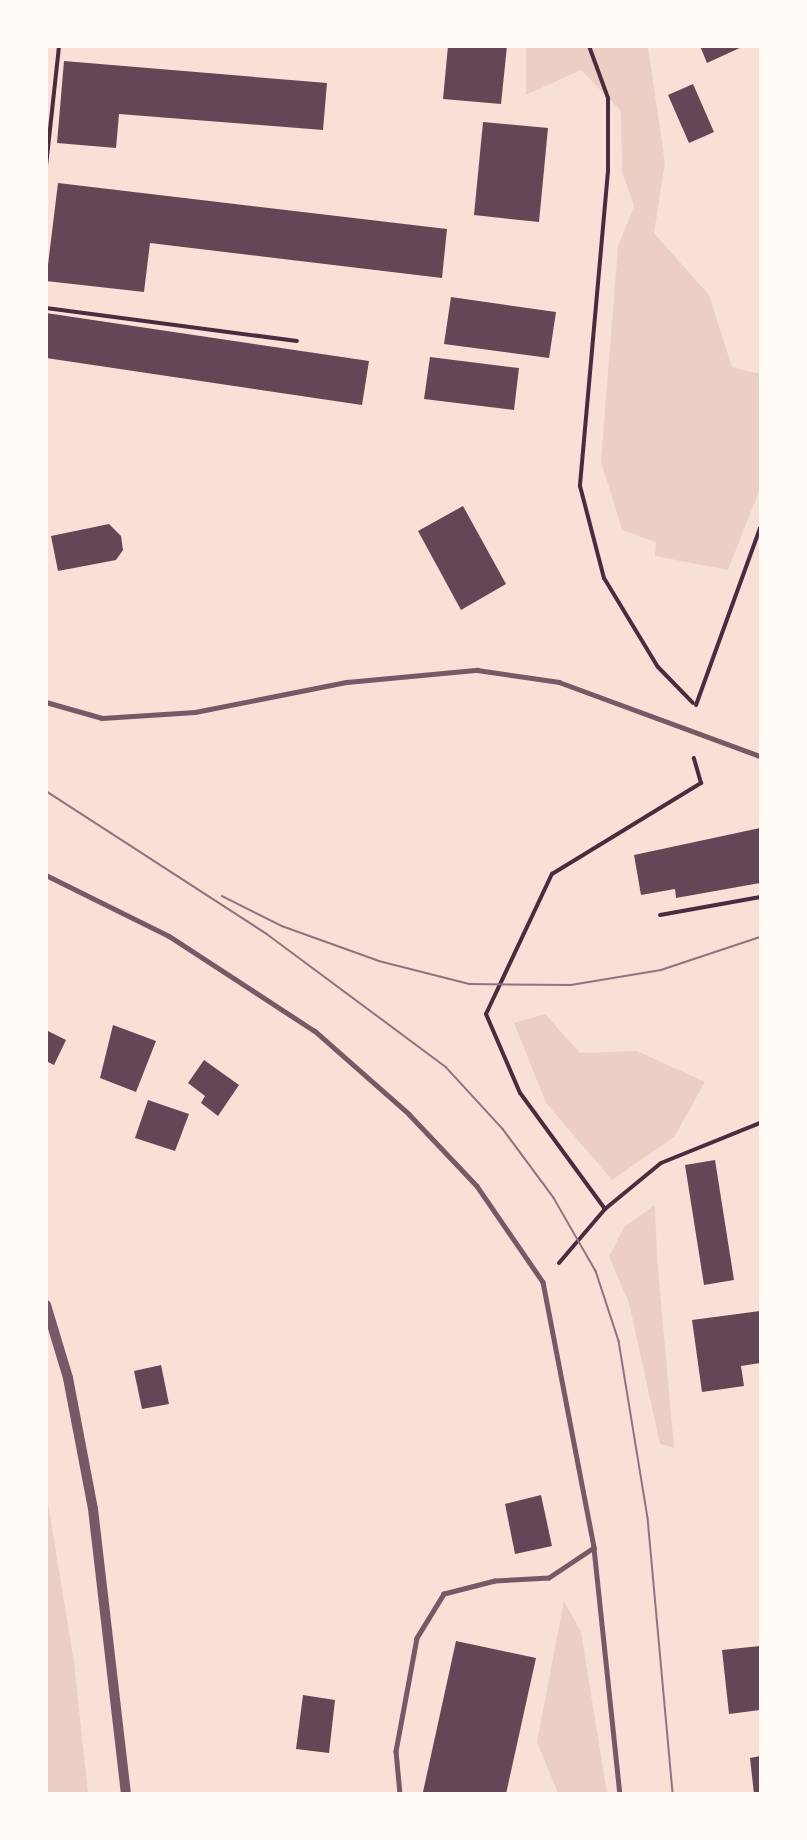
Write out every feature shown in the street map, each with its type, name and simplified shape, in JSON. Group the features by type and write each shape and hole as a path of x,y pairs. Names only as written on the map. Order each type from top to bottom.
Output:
{"street":[{"path":"46,1305 68,1378 93,1509 126,1794"}],"lane":[{"path":"46,702 102,718 195,712 347,682 477,670 558,682 760,756"},
{"path":"46,875 169,936 315,1031 409,1114 477,1186 543,1282 594,1548 620,1794"},
{"path":"400,1794 396,1751 417,1638 444,1594 495,1581 549,1578 594,1548"}],"path":[{"path":"46,166 59,46"},
{"path":"589,46 608,98 608,171 580,486 604,578 658,667 696,705"},
{"path":"46,308 297,341"},
{"path":"605,1209 520,1092 486,1014 552,874 700,783 687,729 760,529"},
{"path":"660,915 760,897"},
{"path":"543,1282 605,1209 661,1163 760,1123"}],"shaded area":[{"path":"526,47 648,47 665,163 654,233 709,295 732,367 760,374 760,489 728,570 655,556 656,542 622,530 601,461 618,246 634,206 622,172 621,111 581,70 526,95"},
{"path":"545,1014 580,1053 637,1051 705,1082 674,1137 612,1180 546,1103 514,1023"},
{"path":"655,1205 657,1258 674,1448 660,1444 629,1303 609,1257 624,1227"},
{"path":"47,1497 74,1662 88,1793 47,1793"},
{"path":"564,1601 581,1632 607,1793 558,1793 537,1742"}],"building":[{"path":"448,46 507,46 501,104 443,99"},
{"path":"700,46 744,46 707,63"},
{"path":"64,61 327,83 323,130 119,114 116,148 57,143"},
{"path":"693,84 714,132 689,143 668,95"},
{"path":"483,122 548,128 539,222 474,215"},
{"path":"58,183 447,229 442,278 150,243 144,292 46,281"},
{"path":"451,297 556,312 549,358 444,344"},
{"path":"46,313 369,361 362,405 46,358"},
{"path":"430,357 519,368 514,410 424,399"},
{"path":"463,506 506,584 461,610 418,531"},
{"path":"109,524 121,536 123,550 116,560 58,571 51,536"},
{"path":"760,828 760,883 676,898 675,889 641,895 634,855"},
{"path":"113,1025 156,1041 136,1092 100,1078"},
{"path":"46,1030 66,1040 54,1065 46,1061"},
{"path":"204,1060 239,1085 218,1116 201,1103 205,1096 188,1083"},
{"path":"148,1100 189,1114 175,1151 135,1138"},
{"path":"715,1160 734,1280 704,1285 685,1165"},
{"path":"760,1311 760,1363 741,1366 744,1386 702,1392 692,1320"},
{"path":"161,1365 169,1404 142,1409 134,1371"},
{"path":"541,1495 552,1546 515,1554 505,1504"},
{"path":"456,1641 536,1658 506,1794 423,1792"},
{"path":"760,1646 760,1710 729,1714 722,1650"},
{"path":"303,1695 335,1700 329,1753 296,1749"},
{"path":"760,1756 760,1794 754,1794 750,1758"}],"tram line":[{"path":"46,791 267,934 446,1067 503,1129 554,1198 596,1271 619,1341 648,1518 673,1794"},
{"path":"222,896 282,926 379,961 470,984 571,985 661,970 760,937"}]}
